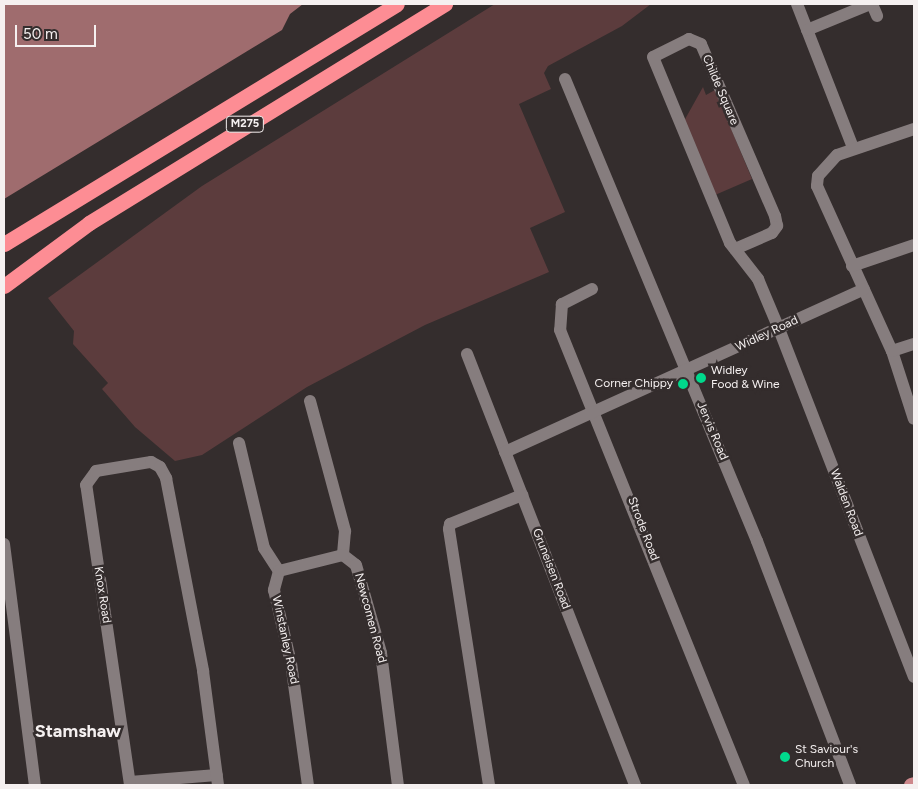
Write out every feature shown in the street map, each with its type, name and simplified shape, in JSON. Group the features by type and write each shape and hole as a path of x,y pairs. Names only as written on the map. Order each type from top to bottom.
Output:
{"highway":[{"name":"M275","path":"4,244 397,4"},
{"name":"M275","path":"4,286 50,251 218,140 445,4"},
{"name":"M275","path":"4,252 30,229"},
{"name":"M275","path":"4,300 50,251"}],"street":[{"path":"797,4 854,148"},
{"path":"807,30 873,8"},
{"name":"Childe Square","path":"736,249 772,232 777,226 775,216 700,44 689,39 653,57 736,249 758,279 779,329"},
{"name":"Jervis Road","path":"565,79 687,371 850,785"},
{"path":"914,129 837,155 818,176 820,202 864,289 892,351 914,419"},
{"path":"852,266 914,246"},
{"path":"560,315 565,301 592,289"},
{"name":"Widley Road","path":"505,452 864,289"},
{"path":"554,298 560,315"},
{"name":"Strode Road","path":"560,315 560,330 597,411 744,785"},
{"name":"Walden Road","path":"779,329 914,677"},
{"path":"892,351 914,344"},
{"name":"Gruneisen Road","path":"466,354 635,785"},
{"path":"239,443 264,548 280,572 343,555 345,531 310,401"},
{"name":"Knox Road","path":"130,784 86,484 90,475 100,470 158,465 166,478 198,643 218,780"},
{"path":"489,785 470,636 449,529 450,524 522,495"},
{"path":"4,544 35,785"},
{"name":"Newcomen Road","path":"343,555 356,565 381,653 398,785"},
{"name":"Winstanley Road","path":"280,572 274,590 291,663 308,785"},
{"path":"130,784 218,780"}],"shaded area":[{"path":"4,4 303,4 290,14 282,30 4,199"},
{"path":"495,4 651,4 622,26 548,66 544,73 551,89 519,104 565,212 530,228 549,272 425,325 307,387 202,455 175,461 135,427 102,389 108,383 73,344 74,331 48,298 202,186"},
{"path":"703,87 706,95 715,90 752,179 715,195 684,121"}],"place":[{"name":"Widley Food & Wine","path":"701,378"},
{"name":"Corner Chippy","path":"683,384"},
{"name":"St Saviour's Church","path":"785,757"}],"district":[{"name":"Stamshaw","path":"78,731"}]}
